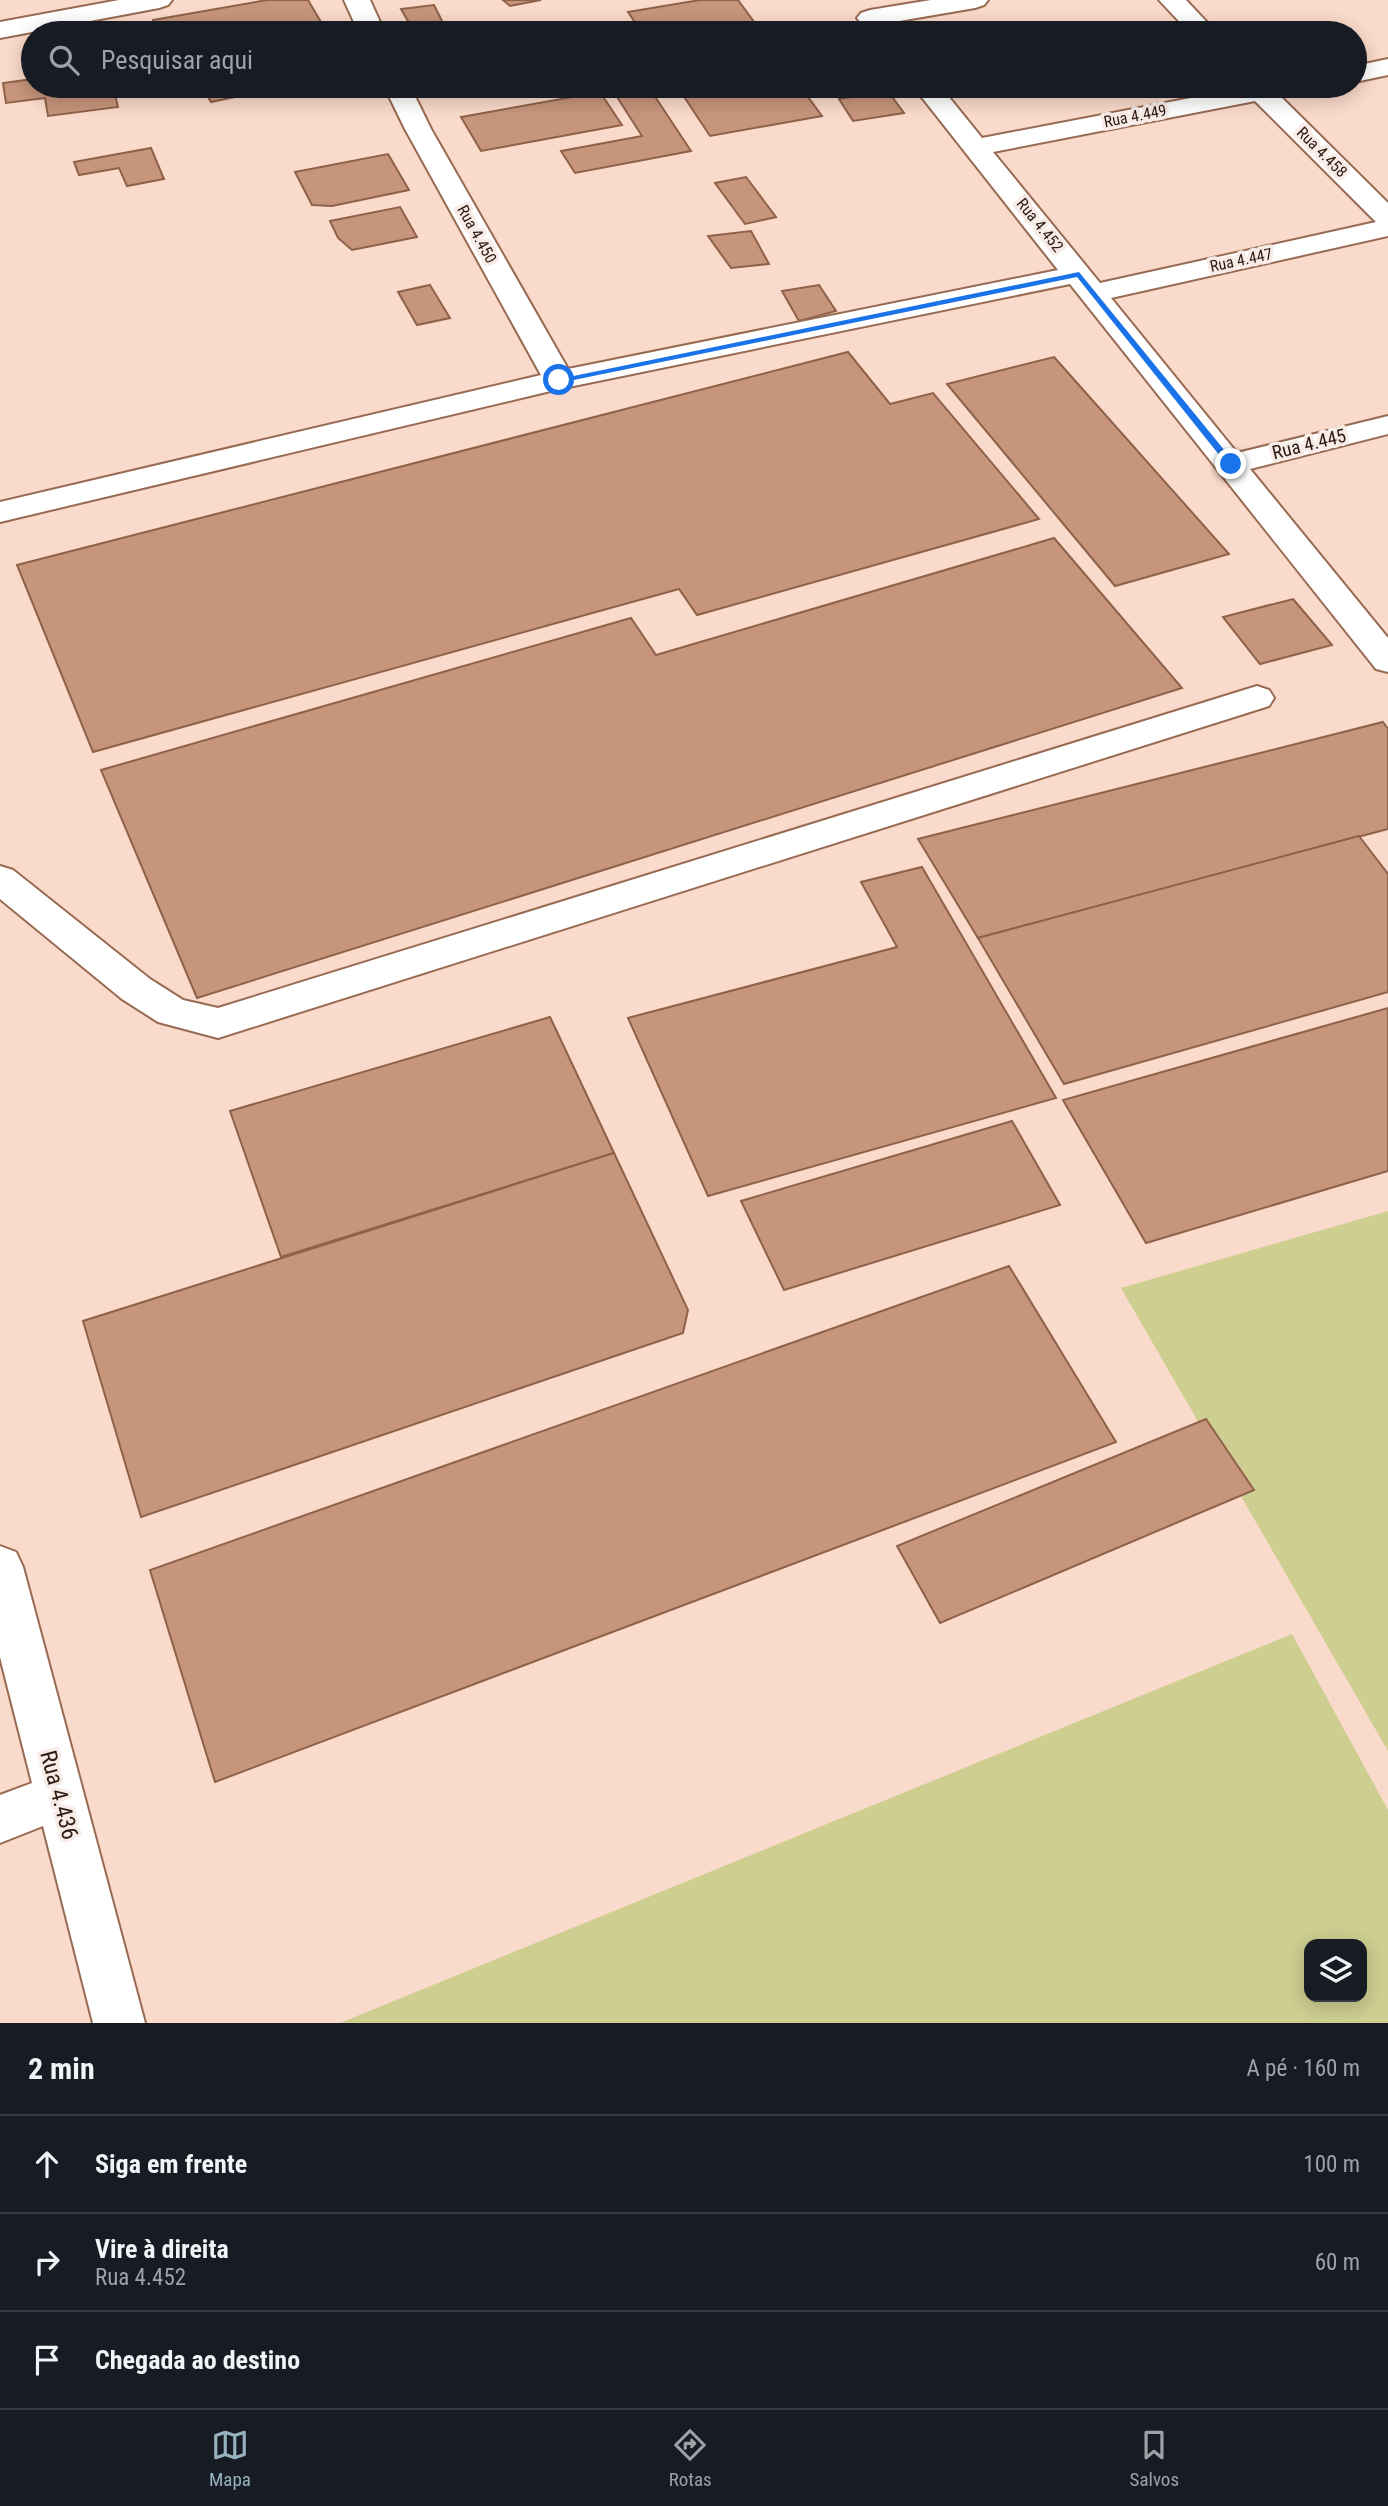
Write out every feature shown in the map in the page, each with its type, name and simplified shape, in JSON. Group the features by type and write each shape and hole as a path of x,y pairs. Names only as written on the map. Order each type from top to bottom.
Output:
{"street":[{"path":"48,21 159,0"},
{"path":"357,0 367,21"},
{"path":"869,17 975,0"},
{"path":"1172,0 1193,21"},
{"path":"0,30 21,26"},
{"path":"1367,71 1388,67"},
{"name":"Rua 4.450","path":"403,98 559,380"},
{"name":"Rua 4.452","path":"936,98 1388,661"},
{"name":"Rua 4.449","path":"977,146 1214,98"},
{"name":"Rua 4.458","path":"1267,98 1388,219"},
{"name":"Rua 4.447","path":"0,512 559,380 1388,228"},
{"name":"Rua 4.445","path":"1231,464 1388,425"},
{"path":"0,879 136,989 172,1012 218,1023 1257,698"},
{"name":"Rua 4.436","path":"0,1567 119,2023"},
{"path":"0,1819 60,1796"}],"green space":[{"path":"1388,1211 1388,1751 1121,1288"},
{"path":"1292,1634 1388,1810 1388,2023 340,2023"}],"building":[{"path":"267,0 308,0 320,21 153,21"},
{"path":"503,0 541,0 510,6"},
{"path":"700,0 738,0 753,21 634,21 628,12"},
{"path":"434,5 442,21 408,21 401,9"},
{"path":"21,81 21,98 45,98 6,103 3,83"},
{"path":"45,98 116,98 118,107 48,116"},
{"path":"209,98 230,98 211,102"},
{"path":"567,98 604,98 622,125 481,151 461,117"},
{"path":"618,98 656,98 691,151 575,173 561,151 642,136"},
{"path":"685,98 809,98 822,116 710,136"},
{"path":"893,98 904,113 853,121 839,99"},
{"path":"151,148 164,179 127,186 119,168 79,175 74,162"},
{"path":"388,154 409,190 332,206 312,205 295,172"},
{"path":"746,177 776,217 745,224 715,183"},
{"path":"400,207 417,237 352,250 338,238 330,221"},
{"path":"751,231 769,264 731,268 708,236"},
{"path":"430,285 450,318 417,325 398,292"},
{"path":"819,285 836,311 799,321 782,291"},
{"path":"848,352 890,404 933,393 1039,519 697,615 679,589 93,752 17,565"},
{"path":"1054,357 1229,554 1115,586 947,384"},
{"path":"1054,538 1182,688 197,998 101,770 631,618 656,655"},
{"path":"1293,599 1332,645 1260,664 1223,617"},
{"path":"1383,722 1388,729 1388,829 978,938 918,839"},
{"path":"1359,836 1388,874 1388,992 1064,1084 978,938"},
{"path":"922,867 1056,1098 708,1196 628,1018 897,947 861,882"},
{"path":"1388,1008 1388,1171 1146,1243 1063,1100"},
{"path":"550,1017 614,1153 281,1257 230,1111"},
{"path":"1012,1121 1060,1205 784,1290 741,1201"},
{"path":"614,1153 688,1310 683,1333 141,1517 83,1321"},
{"path":"1009,1266 1116,1442 215,1782 150,1570"},
{"path":"1206,1419 1254,1490 940,1623 897,1546"}],"route":[{"path":"559,380 1079,274 1231,464"}]}
